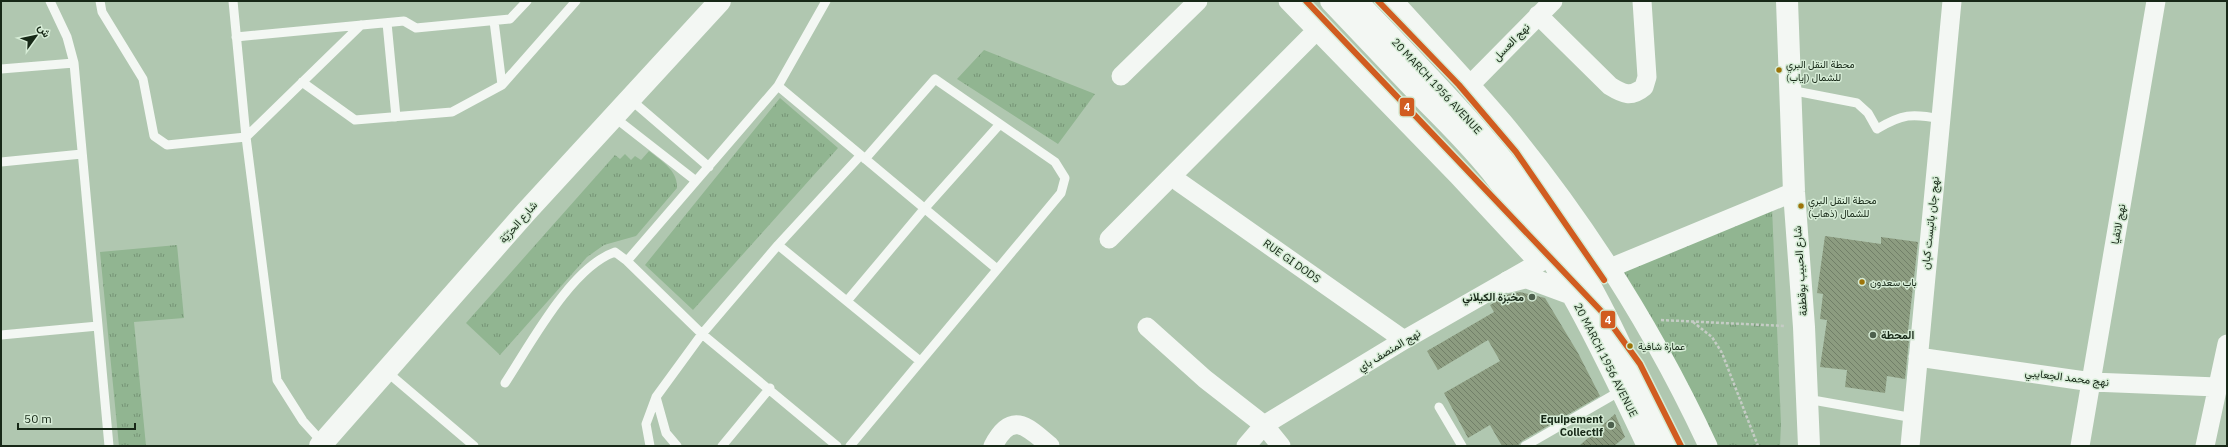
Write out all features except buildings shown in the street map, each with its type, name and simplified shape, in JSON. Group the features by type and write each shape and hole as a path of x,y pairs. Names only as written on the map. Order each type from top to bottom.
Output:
{"main road":[{"name":"شارع الحرّيّة","path":"321,444 387,372 526,212 720,1"},
{"name":"20 MARCH 1956 AVENUE","path":"1331,1 1476,153 1552,255 1604,312 1666,446"},
{"name":"20 MARCH 1956 AVENUE","path":"1356,1 1479,131 1532,198 1552,255 1622,390 1648,446"},
{"name":"شارع الحبيب بوقطفة","path":"1787,1 1794,192 1804,327 1810,440"},
{"path":"1508,282 1526,277 1572,294"}],"street":[{"path":"1121,76 1198,1"},
{"name":"20 MARCH 1956 AVENUE","path":"1288,1 1458,176 1552,255"},
{"path":"1394,1 1470,85 1530,156 1610,268 1642,320 1708,446"},
{"name":"نهج العسل","path":"1470,85 1538,15 1554,1"},
{"path":"1538,15 1610,86 1622,94 1631,95 1644,87 1648,77 1642,1"},
{"name":"نهج جان باتيست كبان","path":"1910,446 1914,418 1918,357 1952,1"},
{"name":"نهج لاتفيا","path":"2080,446 2156,1"},
{"path":"1109,239 1316,31"},
{"name":"RUE GI DODS","path":"1179,182 1404,340"},
{"path":"1610,268 1794,192"},
{"name":"نهج المنصف باي","path":"1246,446 1264,425 1404,340 1508,282 1552,255"},
{"path":"1147,326 1205,379 1264,425 1281,446"},
{"path":"2205,446 2227,344"},
{"name":"نهج محمد الجعايبي","path":"1918,357 2092,382 2217,387"},
{"path":"993,446 1000,432 1010,425 1019,425 1050,446"}],"lane":[{"path":"50,1 67,37 74,63 109,446"},
{"path":"100,1 102,12 143,79 154,136 167,145 246,137 361,25"},
{"path":"233,1 246,137 277,380 303,421 321,444"},
{"path":"236,37 404,21 416,28 510,20 527,1"},
{"path":"302,82 355,120 452,112 502,85 576,1"},
{"path":"627,262 778,86 826,1"},
{"path":"494,21 502,85"},
{"path":"387,23 396,117"},
{"path":"1,69 74,63"},
{"path":"650,446 646,424 656,397 702,334 778,246 935,79 1055,162 1065,178 1061,193 850,446"},
{"path":"778,86 862,158 925,208 997,269"},
{"path":"1790,90 1857,103 1868,113 1877,129 1895,118 1911,114 1941,119"},
{"path":"630,99 709,167"},
{"path":"614,117 696,182"},
{"path":"847,301 925,208 1000,124"},
{"path":"1,162 82,154"},
{"path":"778,246 920,361"},
{"path":"506,384 546,318 589,268 602,256 614,252 627,262 702,334 770,388 837,446"},
{"path":"1,335 98,326"},
{"path":"387,372 474,446"},
{"path":"722,446 770,388"},
{"path":"1525,446 1622,390"},
{"path":"656,397 666,433 676,446"},
{"path":"1807,399 1914,418"},
{"path":"1439,407 1462,446"}],"path":[{"path":"1642,320 1804,327"},
{"path":"1693,322 1712,337 1722,353 1758,446"}],"green space":[{"path":"984,50 1095,94 1058,144 957,79"},
{"path":"780,98 838,148 693,310 645,265"},
{"path":"649,151 672,171 677,182 677,188 636,236 604,245 587,257 500,355 466,323 615,155 620,159 625,154 631,160 635,156 641,160"},
{"path":"1772,207 1781,424 1780,446 1715,446 1620,273"},
{"path":"177,245 184,318 134,322 146,446 119,446 100,252"}],"transit line":[{"name":"4","path":"1306,1 1603,313 1640,364 1681,446"},
{"name":"4","path":"1378,1 1459,85 1516,152 1604,280"}],"place":[{"name":"محطة النقل البري للشمال (إياب)","path":"1779,70"},
{"name":"محطة النقل البري للشمال (ذهاب)","path":"1801,206"},
{"name":"باب سعدون","path":"1862,282"},
{"name":"مخبزة الكيلاني","path":"1532,297"},
{"name":"المحطة","path":"1873,335"},
{"name":"عمارة شافية","path":"1630,346"},
{"name":"Equipement Collectif","path":"1611,425"}]}
